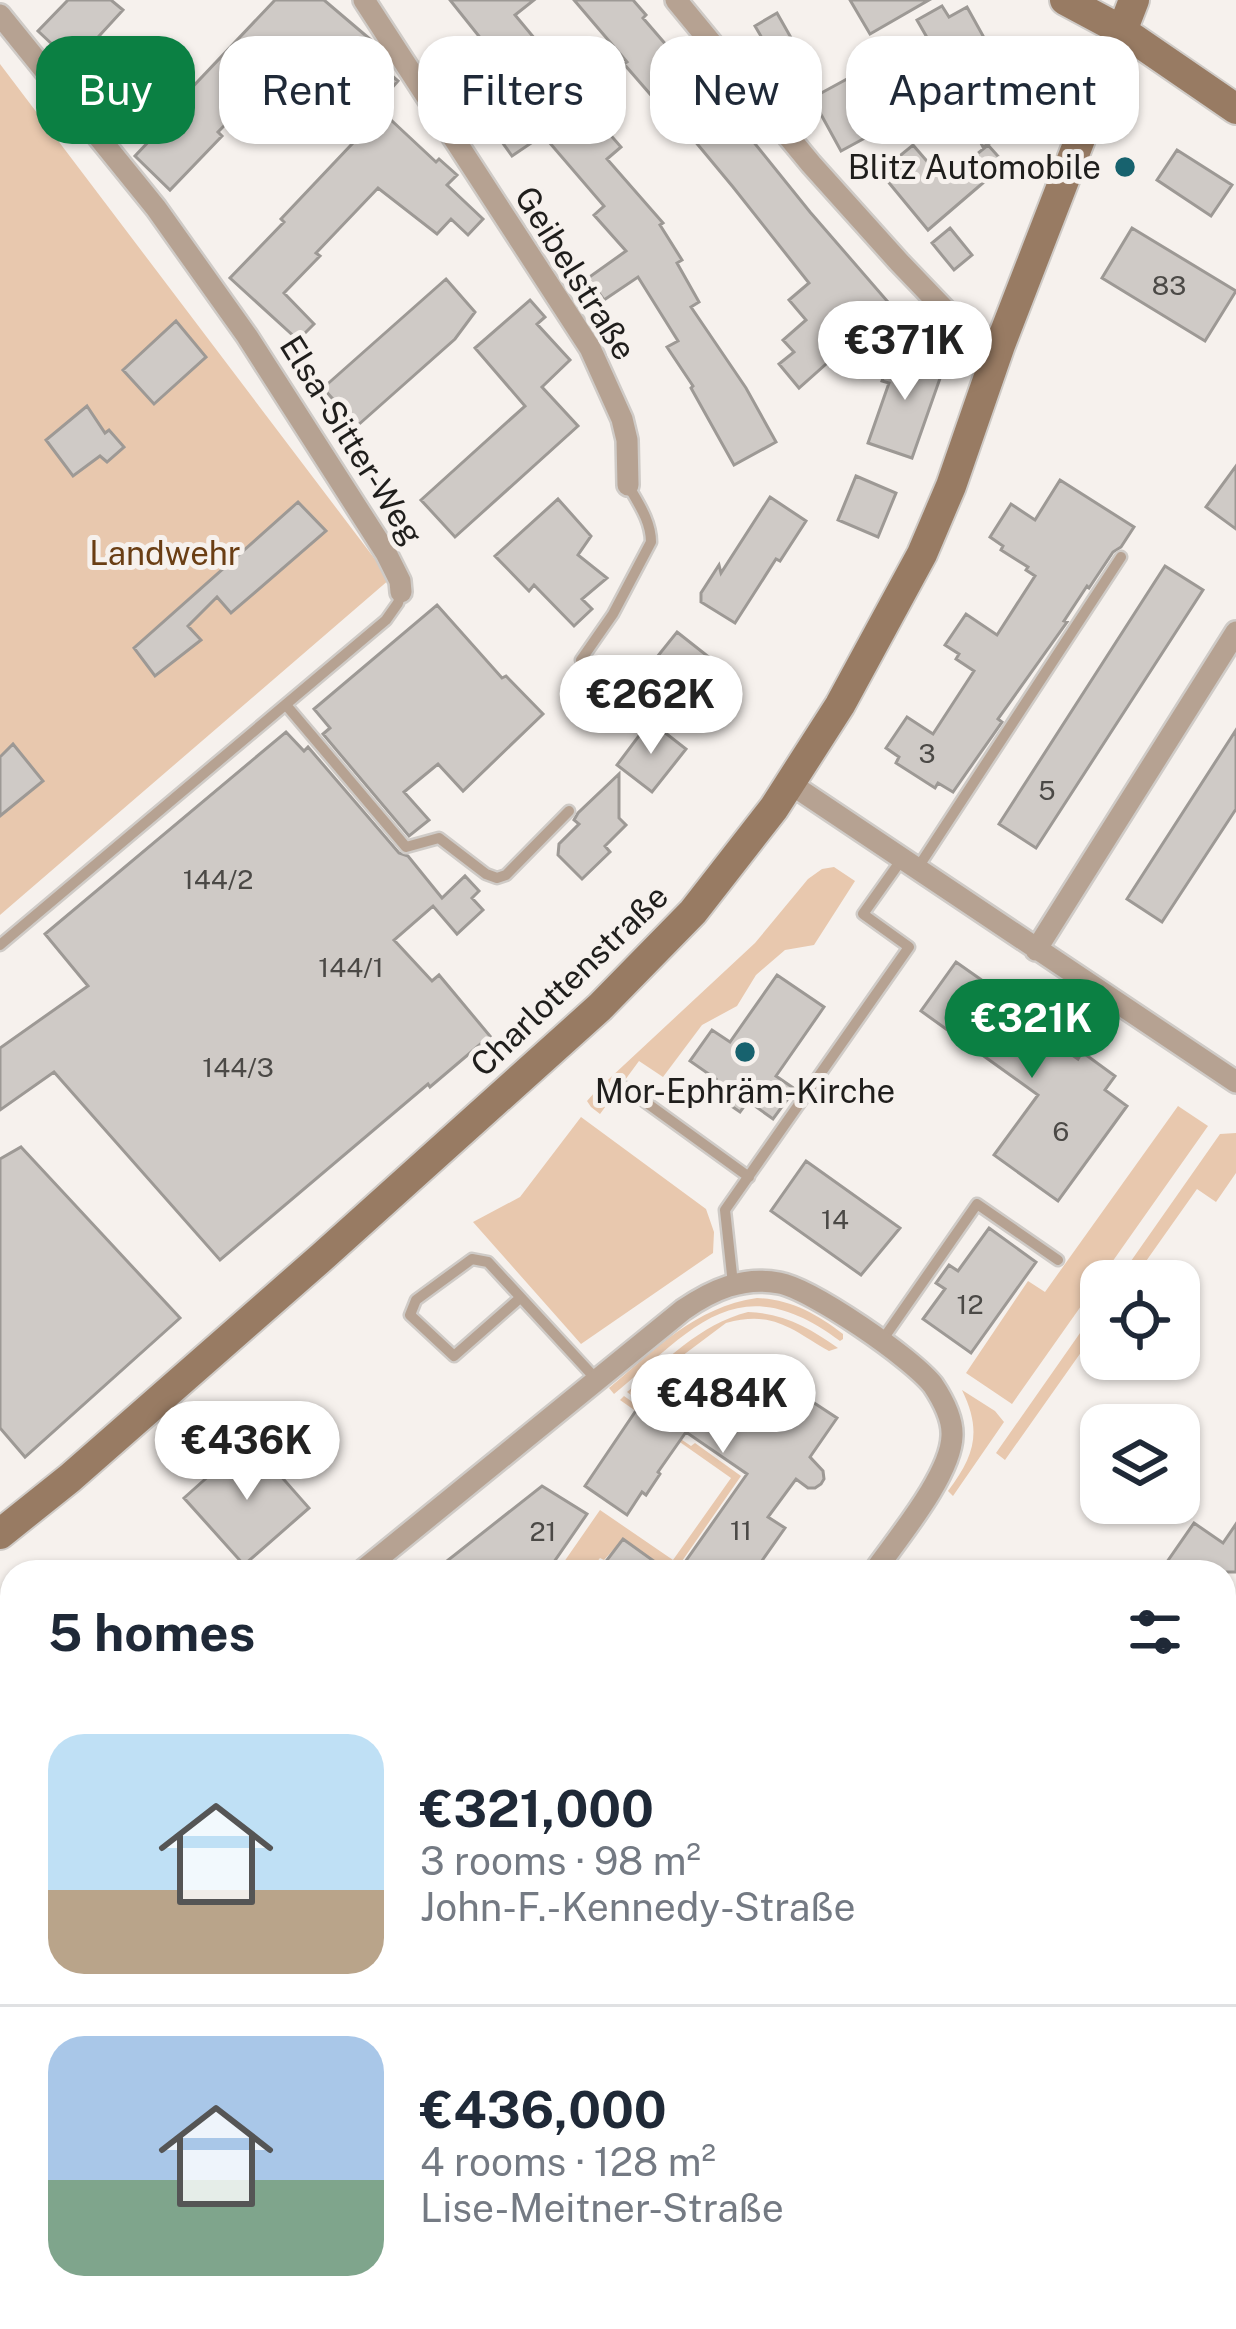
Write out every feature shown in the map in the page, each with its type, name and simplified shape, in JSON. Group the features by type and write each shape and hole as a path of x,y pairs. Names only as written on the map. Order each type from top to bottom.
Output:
{"main road":[{"path":"1065,0 1121,30 1236,109"},
{"name":"Charlottenstraße","path":"0,1534 70,1478 601,1007 693,912 791,784 841,705 917,566 1134,0"}],"street":[{"name":"Geibelstraße","path":"364,0 590,348 622,419 628,485"},
{"path":"676,0 899,262 946,311 1000,345"},
{"name":"Elsa-Sitter-Weg","path":"0,15 156,208 247,335 396,569 401,592"},
{"path":"1036,950 1236,632"},
{"path":"791,784 1236,1082"},
{"path":"376,1560 683,1310 733,1284 764,1281 782,1283 823,1301 910,1362 933,1385 950,1417 950,1453 941,1475 882,1560"}],"lane":[{"name":"Geibelstraße","path":"581,660 613,614 651,542 647,519 628,485"},
{"path":"733,1284 725,1210 909,947 863,914 909,864 1121,557"},
{"name":"Elsa-Sitter-Weg","path":"0,945 386,620 401,592"},
{"path":"286,705 406,847 439,838 497,878 506,875 569,811"},
{"path":"626,1088 748,1177"},
{"path":"881,1342 977,1204 1058,1260"},
{"path":"520,1298 454,1356 410,1315 416,1300 472,1258 488,1262 596,1379"}],"green space":[{"name":"Landwehr","path":"0,64 36,112 36,144 61,144 390,579 0,915"},
{"path":"834,867 855,881 814,945 785,950 756,975 737,1006 702,1025 663,1077 639,1061 600,1114 591,1107 587,1101 595,1092 755,943 808,879"},
{"path":"1178,1106 1208,1126 1114,1260 1080,1260 1080,1308 1012,1404 966,1373 1028,1281 1045,1292"},
{"path":"581,1117 706,1209 714,1232 713,1253 581,1344 473,1222 520,1197"},
{"path":"1236,1133 1236,1173 1216,1202 1197,1189 1147,1260 1132,1260 1220,1134"},
{"path":"757,1298 803,1309 843,1334 843,1339 773,1308 745,1307 694,1328 614,1394 609,1388 695,1320"},
{"path":"748,1312 796,1323 838,1348 829,1351 769,1320 726,1323 658,1374 665,1384 641,1402 627,1392 714,1325"},
{"path":"1080,1333 1080,1354 1005,1460 996,1453"},
{"path":"962,1390 1004,1422 953,1496 948,1491 973,1442 972,1418"},
{"path":"624,1396 657,1423 741,1476 683,1560 673,1560 731,1478 620,1400"},
{"path":"600,1510 673,1560 652,1560 623,1539 604,1560 565,1560"}],"building":[{"path":"68,0 111,0 123,10 99,36 43,36 38,31"},
{"path":"275,0 324,0 366,36 241,36"},
{"path":"450,0 534,0 515,15 532,36 479,36"},
{"path":"574,0 633,0 646,15 643,18 659,36 650,36 650,94 626,66 626,36 605,36"},
{"path":"850,0 929,0 870,34"},
{"path":"942,6 949,17 967,7 983,36 926,36 917,20"},
{"path":"777,13 790,36 761,36 755,26"},
{"path":"219,59 219,139 170,190 135,156 146,144 195,144 195,84"},
{"path":"846,80 846,144 854,144 841,151 822,116 822,93"},
{"path":"394,123 457,175 447,185 483,219 468,235 451,219 437,234 378,188 284,293 314,324 298,340 230,278 284,222 281,219 352,144 394,144"},
{"path":"503,144 530,144 512,156"},
{"path":"551,144 621,147 607,159 663,223 682,260 677,263 699,302 691,307 776,442 734,465 667,347 678,341 638,277 604,300 588,278 626,251 594,215 604,206"},
{"path":"697,144 755,144 901,317 862,350 853,340 799,388 779,364 794,352 783,340 806,320 789,300 809,283"},
{"path":"913,145 944,181 988,145 1005,164 928,230 880,172"},
{"path":"1177,150 1232,185 1211,216 1157,180"},
{"path":"950,228 972,255 954,270 932,243"},
{"path":"1132,228 1236,291 1205,341 1102,278"},
{"path":"446,279 475,312 455,339 357,426 323,388"},
{"path":"530,300 545,317 537,324 570,360 542,387 578,426 455,537 421,500 525,406 475,348"},
{"path":"176,321 206,357 154,404 123,370"},
{"path":"893,349 944,367 912,458 868,443 889,383 882,381"},
{"path":"87,406 105,433 109,430 124,447 107,462 100,456 73,476 46,440"},
{"path":"1236,466 1236,529 1206,507"},
{"path":"856,476 896,493 878,537 838,520"},
{"path":"1060,480 1134,527 1087,586 953,792 938,783 935,788 896,763 899,757 886,748 907,717 933,734 974,671 945,645 966,614 997,635 1035,576 990,537 1011,504 1035,520"},
{"path":"770,497 806,521 735,623 701,602 701,593 719,565 721,573"},
{"path":"558,499 591,536 578,555 607,578 582,599 592,609 574,626 534,585 529,591 495,556"},
{"path":"298,502 326,531 231,613 217,597 188,626 201,640 155,676 134,648"},
{"path":"1165,566 1203,590 1036,848 999,824"},
{"path":"437,605 502,678 506,676 543,714 463,791 438,764 404,792 429,820 409,836 323,734 330,728 314,709"},
{"path":"677,632 710,658 671,708 637,682"},
{"path":"650,721 686,749 652,792 617,765"},
{"path":"1236,730 1236,809 1162,922 1127,899"},
{"path":"286,732 304,751 308,747 442,898 465,876 479,891 472,898 483,910 457,934 433,906 394,940 432,981 439,975 490,1036 220,1260 54,1072 0,1110 0,1048 88,986 45,934"},
{"path":"13,744 43,781 0,816 0,757"},
{"path":"619,774 619,818 626,825 605,846 610,852 582,879 558,855 559,844 579,824 574,820 578,813"},
{"path":"956,962 1047,1026 1042,1034 1078,1059 1082,1052 1115,1076 1105,1090 1127,1106 1058,1201 994,1155 1038,1095 921,1011"},
{"name":"Mor-Ephräm-Kirche","path":"777,975 824,1007 776,1076 795,1089 773,1119 748,1101 740,1112 708,1090 716,1079 690,1061 712,1030 730,1042"},
{"path":"21,1147 180,1318 25,1457 0,1428 0,1159"},
{"path":"806,1161 900,1228 861,1275 771,1211"},
{"path":"989,1228 1036,1262 971,1353 923,1319 945,1289 936,1283 949,1265 958,1271"},
{"path":"744,1357 837,1418 810,1457 824,1479 808,1488 796,1479 768,1517 785,1528 762,1560 686,1560 747,1474 686,1432 646,1495 642,1492 627,1515 585,1486 635,1412 685,1373 711,1391 731,1359"},
{"path":"249,1440 309,1508 250,1560 240,1560 184,1498"},
{"path":"542,1486 587,1514 555,1560 448,1560"},
{"path":"1195,1524 1223,1543 1236,1524 1236,1560 1168,1560"},
{"path":"623,1539 652,1560 607,1560"}],"place":[{"name":"Blitz Automobile","path":"1125,167"},
{"name":"Mor-Ephräm-Kirche","path":"745,1052"}]}
